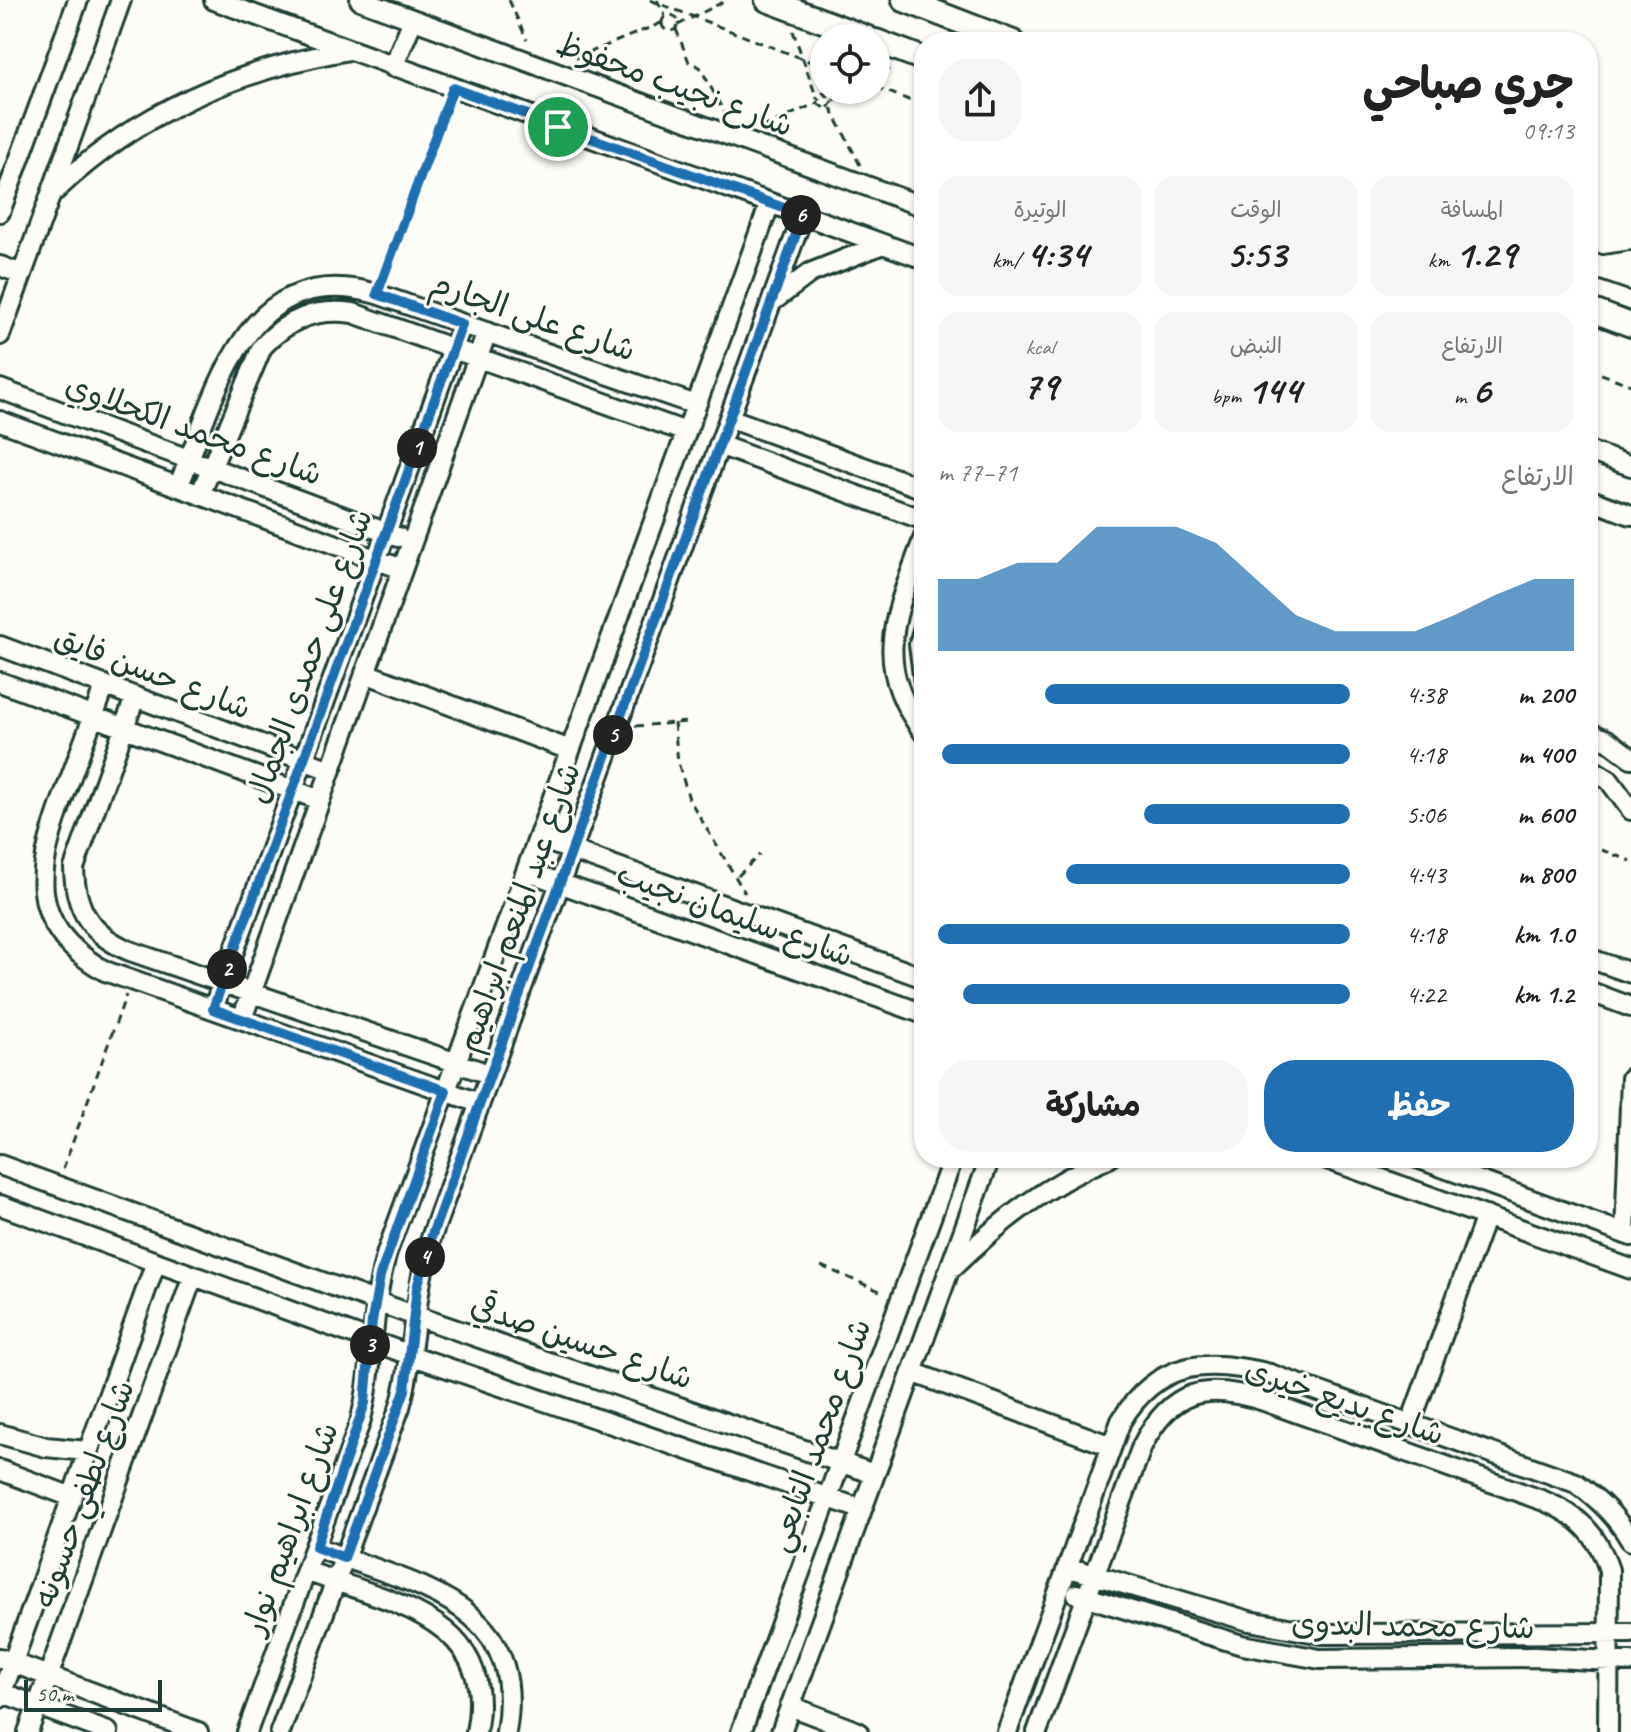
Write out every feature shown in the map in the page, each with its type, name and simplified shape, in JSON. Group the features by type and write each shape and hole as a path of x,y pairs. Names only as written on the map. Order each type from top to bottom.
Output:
{"main road":[{"path":"904,0 987,32"},
{"path":"775,3 831,24"},
{"path":"890,46 914,55"},
{"path":"1598,267 1631,278"},
{"path":"1598,313 1631,325"}],"street":[{"path":"0,212 78,0"},
{"path":"0,335 121,0"},
{"path":"214,0 914,255"},
{"name":"شارع نجيب محفوظ","path":"360,0 914,203"},
{"path":"393,67 413,20"},
{"path":"51,194 85,162 166,108 255,71 350,50"},
{"name":"شارع عبد المنعم ابراهيم","path":"370,1340 375,1301 387,1252 770,203"},
{"name":"شارع عبد المنعم ابراهيم","path":"410,1355 413,1315 423,1262 803,215"},
{"path":"771,303 810,273 883,244"},
{"path":"1598,264 1631,261"},
{"path":"0,266 22,274"},
{"path":"315,288 318,312"},
{"name":"شارع على الجارم","path":"178,487 235,348 268,309 290,296 315,288 357,288 377,294 696,405"},
{"name":"شارع على الجارم","path":"200,495 262,347 287,325 318,312 353,313 686,432"},
{"name":"شارع على حمدى الجمال","path":"213,1009 462,324"},
{"name":"شارع على حمدى الجمال","path":"242,1019 487,332"},
{"name":"شارع محمد الكحلاوي","path":"0,389 412,542"},
{"path":"729,418 914,485"},
{"name":"شارع محمد الكحلاوي","path":"0,421 402,569"},
{"path":"719,445 914,516"},
{"path":"1598,454 1631,466"},
{"path":"1598,503 1631,515"},
{"path":"914,566 891,633 891,661 896,687 914,720"},
{"name":"شارع حسن فايق","path":"0,646 330,770"},
{"path":"365,673 570,750"},
{"name":"شارع حسن فايق","path":"0,682 320,800"},
{"path":"105,685 50,834 42,879 54,924 68,943 85,959 131,981 479,1103"},
{"path":"135,697 74,868 74,890 81,911 93,929 110,943 489,1074"},
{"path":"1598,736 1631,758"},
{"path":"1598,773 1609,780 1631,810"},
{"name":"شارع سليمان نجيب","path":"538,838 914,974"},
{"name":"شارع سليمان نجيب","path":"526,871 914,1010"},
{"path":"1598,961 1631,973"},
{"path":"1598,995 1631,1007"},
{"path":"1444,1168 1628,1235 1631,1078"},
{"name":"شارع حسين صدقي","path":"0,1165 413,1315 874,1474"},
{"name":"شارع محمد التابعي","path":"741,1732 949,1168"},
{"name":"شارع محمد التابعي","path":"781,1732 986,1168"},
{"path":"949,1270 1003,1219 1038,1193 1089,1168"},
{"path":"1352,1168 1631,1269"},
{"path":"0,1205 410,1355 861,1509"},
{"path":"1411,1422 1486,1216"},
{"name":"شارع لطفي حسونه","path":"1,1694 6,1661 72,1497 156,1262"},
{"name":"شارع لطفي حسونه","path":"28,1732 193,1276"},
{"name":"شارع ابراهيم نوار","path":"247,1732 360,1423 369,1382 370,1340"},
{"name":"شارع ابراهيم نوار","path":"280,1732 400,1407 410,1355"},
{"name":"شارع بديع خيرى","path":"1007,1732 1111,1446 1131,1403 1149,1386 1171,1373 1194,1365 1220,1363 1270,1374 1576,1483 1600,1499 1619,1520 1631,1541"},
{"path":"912,1372 1111,1446"},
{"name":"شارع بديع خيرى","path":"1037,1732 1153,1423 1170,1406 1192,1394 1216,1390 1264,1401 1562,1509 1579,1520 1603,1551 1611,1590 1608,1732"},
{"path":"0,1434 46,1447 87,1451"},
{"path":"0,1470 72,1497"},
{"path":"316,1547 457,1604 482,1624 501,1649 509,1679 506,1732"},
{"name":"شارع محمد البدوى","path":"1067,1567 1249,1621 1322,1634 1631,1633"},
{"path":"306,1571 420,1614 458,1640 472,1660 479,1682 476,1732"},
{"name":"شارع محمد البدوى","path":"1059,1589 1280,1654 1359,1660 1505,1657 1631,1662"},
{"path":"6,1661 198,1732"},
{"path":"1,1694 108,1732"},
{"path":"790,1706 858,1732"}],"path":[{"path":"509,0 544,68 661,23 665,16"},
{"path":"650,0 810,61"},
{"path":"661,23 665,29 677,27 727,0"},
{"path":"658,1 665,16"},
{"path":"775,3 810,81"},
{"path":"665,16 676,17 689,62 700,67 738,139 811,104"},
{"path":"377,294 453,88"},
{"path":"890,93 914,102"},
{"path":"819,104 822,109 831,108"},
{"path":"832,104 831,108 872,188"},
{"path":"1598,373 1631,385"},
{"path":"615,727 688,722"},
{"path":"674,723 678,762 689,799 705,831 738,876 750,915"},
{"path":"1598,849 1631,861"},
{"path":"738,876 760,854"},
{"path":"56,1185 131,981"},
{"path":"821,1266 901,1300"}],"route":[{"path":"453,88 558,127 803,215 432,1235 417,1288 405,1390 344,1558 316,1547 365,1403 372,1321 380,1276 446,1091 213,1009 462,324 377,294 453,88"}]}
